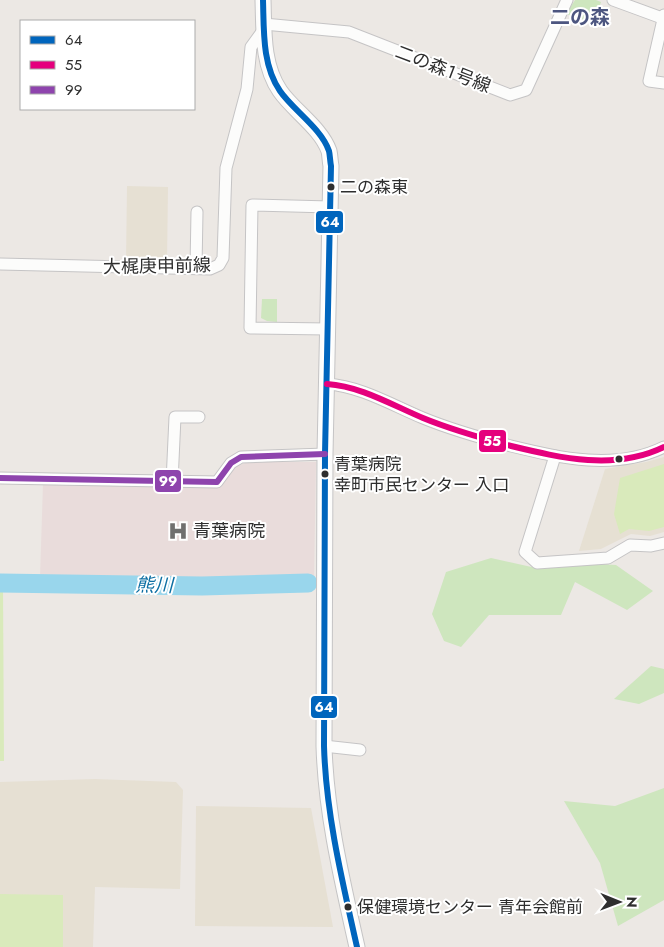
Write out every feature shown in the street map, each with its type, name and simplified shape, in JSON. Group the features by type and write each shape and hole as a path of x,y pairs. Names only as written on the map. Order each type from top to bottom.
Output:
{"street":[{"path":"263,0 266,50 270,71 280,90 322,138 329,151 331,166 325,454 324,746 326,780 334,839 357,947"},
{"name":"二の森１号線","path":"264,26 349,32 510,95 526,90 567,0"},
{"path":"613,0 663,17 649,81 664,83"},
{"name":"大梶庚申前線","path":"0,264 196,268 219,265 223,258 226,168 247,89 251,47 264,26"},
{"path":"328,330 250,328 252,205 330,207"},
{"path":"196,212 196,268"},
{"path":"327,384 351,387 451,430 555,456 580,460 618,459 651,453 664,447"},
{"path":"172,482 175,416 199,417"},
{"path":"0,478 217,482 231,463 241,457 325,454"},
{"path":"555,456 525,552 537,563 608,558 630,545 651,546 664,543"},
{"path":"324,746 360,750"}],"shaded area":[{"path":"127,186 168,187 167,263 126,262"},
{"path":"664,457 664,532 650,536 631,534 601,549 579,551 605,469"},
{"name":"青葉病院","path":"248,462 316,462 314,580 40,578 43,484 224,483 234,467"},
{"path":"95,779 176,782 183,790 180,889 95,887 93,947 0,947 0,782"},
{"path":"196,806 311,808 333,927 195,926"}],"green space":[{"path":"575,0 596,0 601,2 594,23 566,14"},
{"path":"262,299 277,299 277,322 261,318"},
{"path":"664,464 664,527 649,531 629,529 620,534 614,514 620,478"},
{"path":"491,558 536,568 584,563 616,565 653,591 627,610 575,582 561,615 489,615 461,647 444,641 432,614 446,572"},
{"path":"0,584 3,584 4,761 0,761"},
{"path":"651,666 664,669 664,693 639,704 614,699"},
{"path":"664,788 664,900 618,926 600,863 564,801 615,806"},
{"path":"0,894 63,895 63,947 0,947"}],"waterway":[{"name":"熊川","path":"0,583 202,586 308,583"}],"transit line":[{"name":"64","path":"263,0 265,47 274,81 280,91 320,135 329,151 331,166 325,454 324,746 331,822 357,947"},
{"name":"55","path":"327,384 364,392 423,418 456,430 549,455 588,460 626,459 664,447"},
{"name":"99","path":"0,478 217,482 231,463 241,457 325,454"}],"place":[{"name":"二の森東","path":"331,187"},
{"name":"青葉病院 幸町市民センター 入口","path":"325,474"},
{"name":"青葉病院","path":"178,531"},
{"name":"保健環境センター 青年会館前","path":"348,907"}],"district":[{"name":"二の森","path":"580,17"}]}
